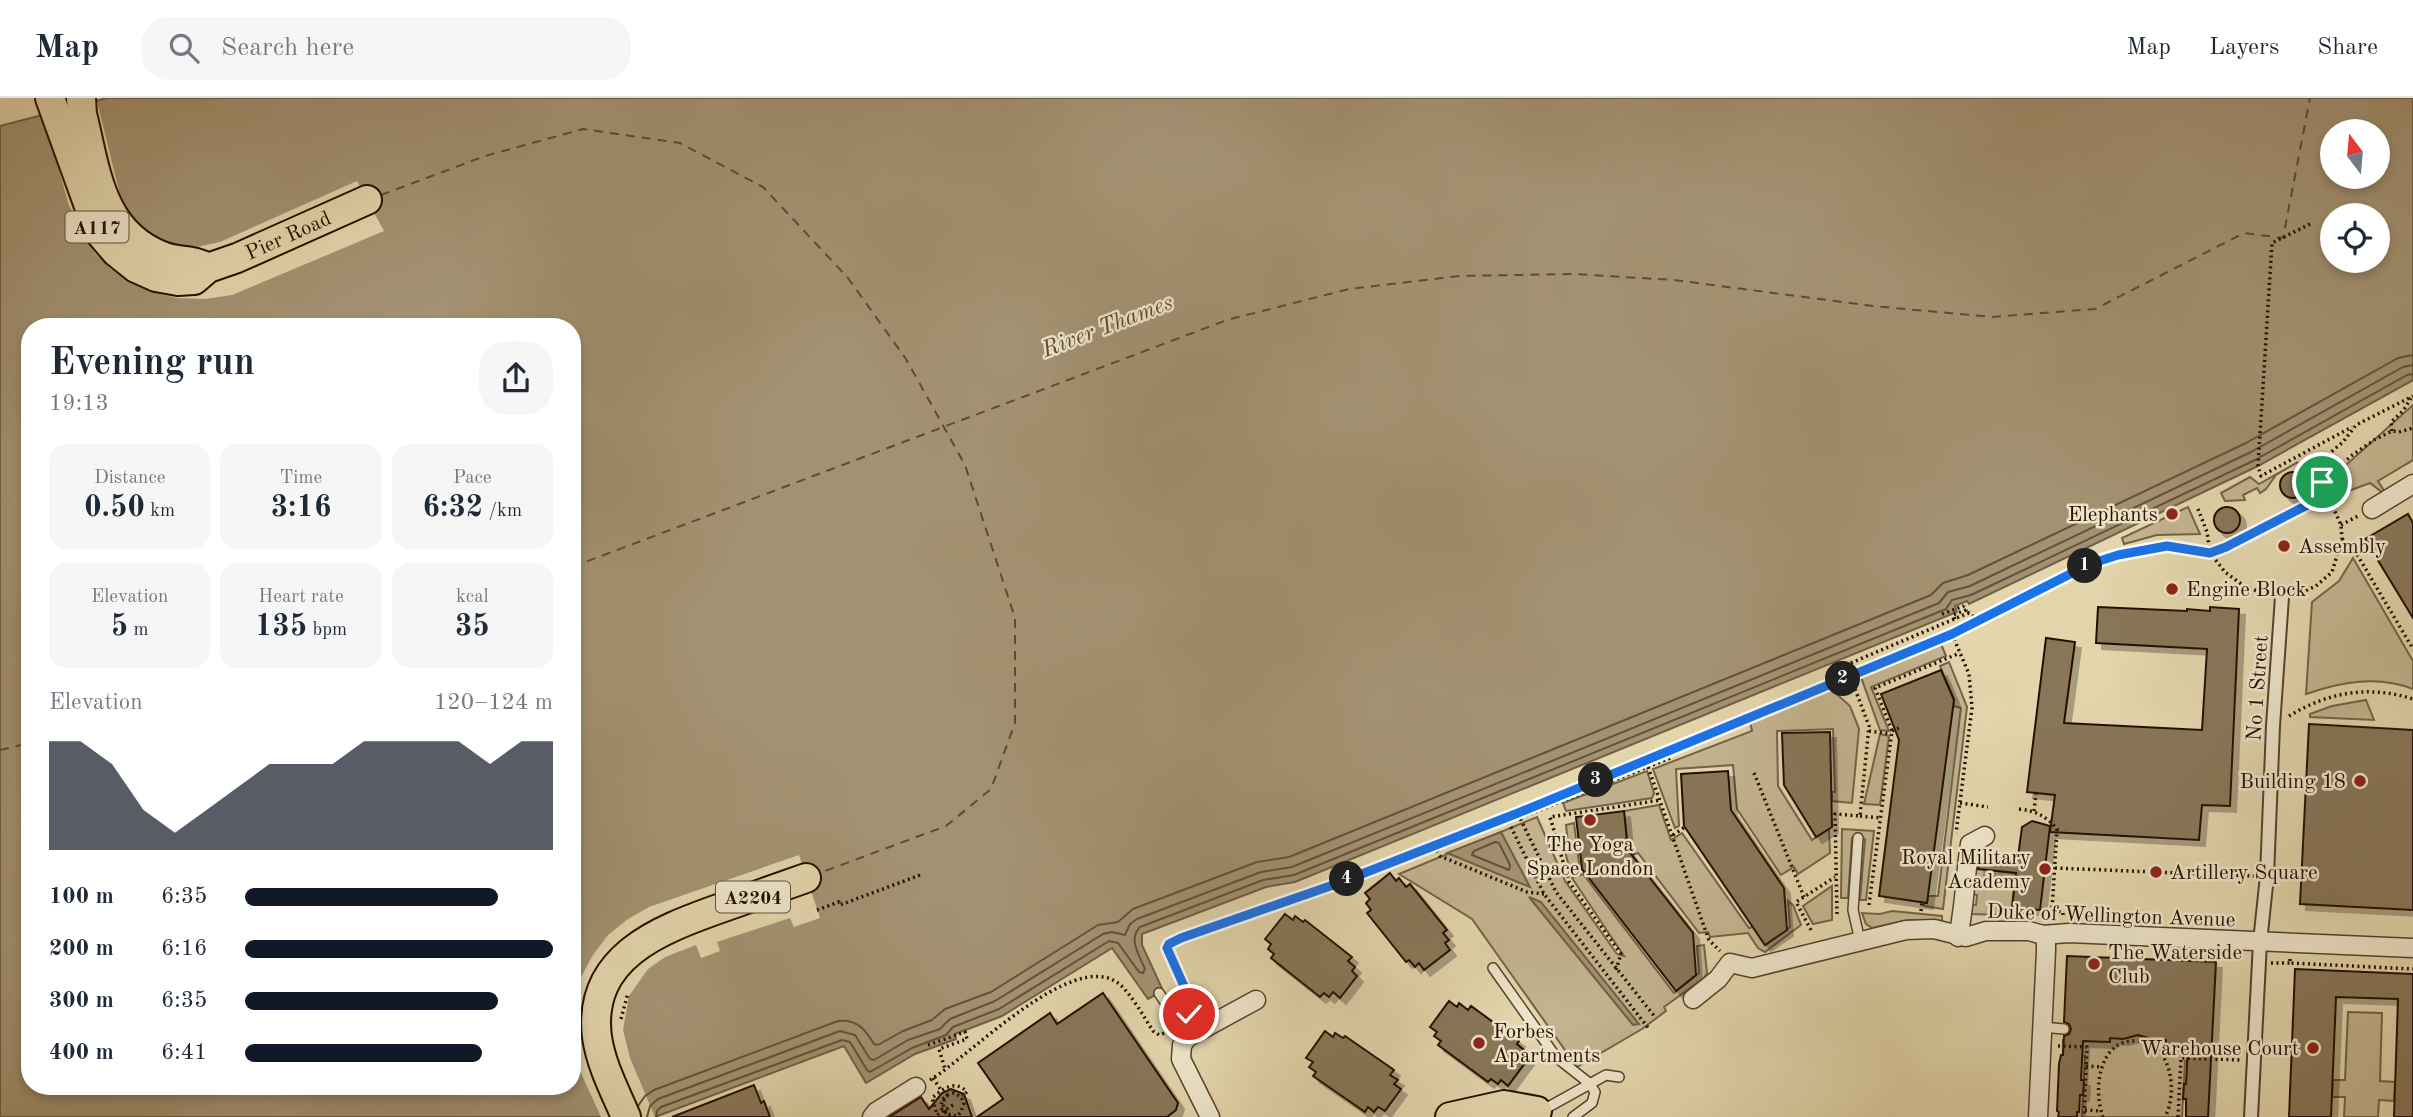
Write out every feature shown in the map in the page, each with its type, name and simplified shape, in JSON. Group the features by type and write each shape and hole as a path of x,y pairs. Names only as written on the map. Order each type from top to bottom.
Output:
{"main road":[{"name":"Pier Road","path":"50,98 98,231 116,252 136,268 156,277 178,281 194,280 208,268 261,248 367,200"},
{"name":"A117","path":"80,98 106,206 121,230 138,245 164,257 195,261 208,268"},
{"name":"A2204","path":"626,1117 607,1072 597,1039 598,1006 603,989 623,957 675,925 806,878"},
{"path":"1450,1117 1504,1105 1542,1114"}],"street":[{"path":"2372,509 2413,484"},
{"name":"No 1 Street","path":"2251,1117 2282,597"},
{"path":"1958,937 1965,905 1965,879 1970,844 1985,836"},
{"name":"Duke of Wellington Avenue","path":"1693,999 1718,979 1730,963 1752,968 1922,928 1958,937 1986,931 2029,931 2043,934 2413,948"},
{"path":"2038,1117 2046,951 2043,934"},
{"path":"1205,1114 1181,1059 1182,1045 1188,1037 1256,1000"},
{"path":"872,1117 916,1087"}],"lane":[{"path":"1858,838 1853,910 1860,941"},
{"path":"1493,968 1556,1057 1589,1083 1595,1092 1592,1103 1573,1117"},
{"path":"1159,993 1188,1037"},
{"path":"2042,1027 2064,1029"},
{"path":"1542,1114 1589,1083 1606,1075 1619,1077"}],"path":[{"path":"2310,224 2272,243 2258,466 2261,476 2413,396"},
{"path":"2392,431 2391,422 2413,396"},
{"path":"2198,509 2207,533 2210,553 2225,572 2244,586 2263,594 2291,597 2316,586 2332,572 2342,539 2341,525 2322,482 2312,468 2343,442 2356,425"},
{"path":"1519,815 1667,750 1952,634 2090,564 2118,555 2167,546 2210,553 2226,547 2319,499 2322,482 2374,440 2392,431 2413,428"},
{"path":"2342,539 2355,551 2413,649"},
{"path":"1942,614 1965,606 1966,610 1953,615 1955,619"},
{"path":"1860,816 1869,731 1846,665 1969,613 1979,620"},
{"path":"1952,634 1969,674 1972,708 1955,844"},
{"path":"1869,905 1892,732 1875,688 1960,653"},
{"path":"2273,726 2323,698 2344,693 2388,692 2413,699"},
{"path":"1869,731 1892,732 1899,728"},
{"path":"1189,1014 1181,997 1187,993 1169,955 1169,944 1506,817 1519,815 1648,767 1670,758 1667,750"},
{"path":"1648,767 1709,940"},
{"path":"1754,773 1804,897"},
{"path":"2034,811 2036,793"},
{"path":"1616,970 1621,954 1569,883 1550,817 1661,800"},
{"path":"1960,803 1988,807"},
{"path":"2019,809 2034,811 2048,818 2057,830 2052,910 2063,912 2063,921"},
{"path":"1838,914 1833,823 1835,814 1881,818"},
{"path":"1519,815 1556,892 1655,1017"},
{"path":"1506,817 1544,894 1649,1028"},
{"path":"1673,835 1685,827"},
{"path":"1519,844 1531,839"},
{"path":"1434,846 1440,856 1527,892 1544,894"},
{"path":"2055,868 2267,876"},
{"path":"1567,877 1584,871"},
{"path":"817,910 839,902 840,905 923,874"},
{"path":"1811,930 1796,902 1835,877"},
{"path":"1921,911 1922,902"},
{"path":"1559,913 1567,906"},
{"path":"1583,944 1591,937"},
{"path":"2295,964 2413,969"},
{"path":"1611,981 1620,975"},
{"path":"941,1090 933,1078 1032,1002 1079,977 1093,976 1116,981 1153,1031"},
{"path":"621,1019 632,984"},
{"path":"928,1045 965,1032 967,1038 939,1049 945,1069"},
{"path":"2103,1117 2097,1090 2102,1067 2120,1044 2139,1041 2152,1045 2161,1055 2172,1082 2172,1095 2166,1116 2178,1116 2181,1058 2253,1061"},
{"path":"2063,1046 2087,1047 2084,1117"},
{"path":"2086,1066 2102,1067"},
{"path":"2168,1069 2180,1069"},
{"path":"953,1105 937,1115 932,1098 953,1085 963,1087 967,1091 962,1096"},
{"path":"943,1112 940,1105 944,1095 955,1091 962,1096 966,1103 965,1109 961,1114 953,1117 945,1114 942,1109 943,1100 945,1096 954,1093 961,1097 964,1103 961,1112 957,1116 950,1115 943,1109 944,1100 948,1096"},
{"path":"2085,1110 2101,1111"}],"shaded area":[{"path":"2413,405 2413,460 2378,481 2385,492 2383,493 2370,483 2346,492 2336,474"},
{"path":"2298,462 2276,475 2260,493 2257,488 2243,495 2245,500 2225,501 2221,493 2250,477 2259,484"},
{"path":"2188,507 2200,534 2157,535 2124,544 2122,538"},
{"path":"2353,558 2413,661 2413,689 2373,681 2332,686 2306,694 2312,602 2339,581"},
{"path":"1941,644 1946,656 1871,687 1889,731 1880,730 1861,677"},
{"path":"1949,662 1967,707 1943,909 1924,906 1924,903 1927,903 1928,896 1938,896 1961,708 1953,706 1954,699 1940,666"},
{"path":"1831,689 1850,706 1859,729 1852,803 1832,801 1832,792 1835,792 1833,729 1777,731 1778,786 1812,840 1829,829 1830,853 1798,874 1794,867 1781,875 1737,809 1733,765 1676,769 1679,826 1675,828 1653,769 1752,731 1750,722"},
{"path":"2366,700 2374,720 2310,717 2310,714 2332,706"},
{"path":"1880,734 1889,736 1880,805 1864,804"},
{"path":"1647,771 1654,793 1652,798 1566,811 1563,803"},
{"path":"1659,805 1671,840 1682,833 1749,928 1753,927 1765,945 1790,927 1788,901 1793,905 1801,925 1765,952 1758,948 1748,933 1710,937 1708,932 1699,933 1638,853 1632,855 1628,850 1624,811"},
{"path":"1537,817 1565,881 1617,954 1624,956 1572,878 1583,874 1674,993 1699,973 1697,946 1704,945 1707,973 1704,978 1664,1007 1666,1011 1642,1029 1577,1067 1472,919 1399,874"},
{"path":"1574,823 1580,871 1571,874 1563,844 1568,843 1566,825"},
{"path":"1842,829 1874,831 1866,900 1860,900 1865,839 1852,838 1848,898 1841,898"},
{"path":"1973,868 2016,873 2012,907 2031,909 2030,916 1971,914 1968,904 1976,905 1977,895 1970,894"},
{"path":"1832,886 1832,920 1813,924 1803,906"},
{"path":"1892,911 1942,916 1942,921 1908,920 1872,928 1866,924 1862,913 1880,914"},
{"path":"2348,1012 2382,1013 2380,1081 2395,1082 2394,1101 2379,1100 2378,1117 2344,1117 2345,1097 2332,1097 2333,1080 2345,1080"},
{"path":"2138,1035 2166,1040 2167,1045 2210,1047 2209,1061 2185,1061 2182,1117 2082,1117 2085,1056 2063,1055 2063,1040 2110,1042 2110,1038"}],"water":[{"name":"River Thames","path":"107,98 2413,98 2413,380 2258,466 1969,604 1967,601 1955,606 1957,612 1295,882 1266,887 1142,934 1142,945 1166,997 1159,993 1148,999 1112,948 1002,1016 955,1034 956,1039 915,1054 866,1083 844,1046 655,1117 0,1117 0,126"},
{"path":"1501,832 1530,887 1447,853"},
{"path":"1529,897 1541,902 1639,1024 1633,1025"}],"pier":[{"path":"97,101 126,210 135,221 153,234 175,245 197,247 220,242 357,181 384,231 232,295 205,299 177,298 152,292 111,269 96,254 84,238 68,203 44,114"},
{"path":"799,855 820,918 794,927 790,918 717,942 720,951 701,958 696,945 665,957 648,969 629,996 623,1030 630,1058 655,1117 601,1117 581,1073 581,977 608,935 649,907"}],"building":[{"path":"2293,472 2302,476 2306,485 2302,494 2293,498 2284,494 2280,485 2284,476"},
{"path":"2227,507 2236,511 2240,520 2236,529 2227,533 2218,529 2214,520 2218,511"},
{"path":"2408,514 2413,523 2413,618 2365,539"},
{"path":"2098,607 2187,611 2210,611 2210,607 2239,609 2230,806 2202,805 2199,840 2050,832 2055,795 2027,792 2046,638 2075,642 2064,723 2202,730 2207,649 2096,643"},
{"path":"1941,670 1954,700 1927,903 1879,896 1899,740 1881,694"},
{"path":"2309,724 2413,730 2413,910 2300,904"},
{"path":"1830,732 1832,827 1816,837 1784,785 1782,733"},
{"path":"1728,771 1731,810 1784,888 1787,930 1765,945 1684,826 1681,774"},
{"path":"1624,811 1628,850 1693,933 1696,975 1676,991 1582,869 1576,817"},
{"path":"2032,821 2050,826 2040,910 2012,907 2016,873 1978,869 1980,853 2018,857 2022,827"},
{"path":"1390,873 1396,881 1399,878 1406,887 1410,884 1447,930 1443,933 1449,940 1445,943 1450,950 1424,970 1419,963 1415,967 1409,960 1406,962 1367,913 1371,910 1366,903 1370,899 1365,893"},
{"path":"1285,914 1293,920 1295,916 1303,922 1305,920 1352,957 1348,961 1355,967 1352,971 1357,976 1340,998 1333,992 1329,997 1324,993 1320,997 1271,958 1274,954 1268,949 1271,944 1265,939"},
{"path":"2067,956 2216,962 2208,1117 2186,1117 2186,1099 2183,1099 2188,1046 2166,1044 2166,1040 2138,1035 2123,1039 2110,1038 2110,1042 2083,1041 2081,1080 2084,1080 2079,1112 2077,1117 2058,1117 2059,1064 2063,1055 2064,1036 2069,1034 2071,1029 2069,1024 2064,1022"},
{"name":"Warehouse Court","path":"2295,969 2413,974 2413,1117 2394,1117 2398,999 2336,997 2331,1117 2289,1117"},
{"path":"1103,993 1178,1103 1176,1110 1167,1117 977,1117 1003,1099 978,1063 1050,1013 1057,1024"},
{"name":"Forbes Apartments","path":"1449,1001 1457,1007 1459,1003 1468,1010 1471,1006 1519,1041 1517,1044 1524,1050 1521,1054 1528,1059 1508,1086 1501,1080 1498,1084 1491,1079 1488,1082 1438,1045 1441,1041 1434,1036 1437,1032 1430,1027"},
{"path":"1325,1031 1333,1037 1335,1033 1343,1038 1345,1036 1394,1070 1390,1075 1398,1080 1394,1084 1401,1089 1385,1111 1378,1107 1374,1112 1368,1107 1365,1112 1313,1076 1316,1072 1309,1067 1313,1062 1306,1058"},
{"path":"754,1085 770,1117 672,1117"},
{"path":"951,1089 964,1094 972,1117 889,1117 921,1097 929,1109 942,1093"}],"ferry route":[{"path":"581,564 1227,320 1349,289 1459,276 1574,274 1674,280 1873,306 1992,317 2095,309 2244,233 2283,238 2310,98"},
{"path":"381,195 485,156 583,129 680,143 763,187 848,278 906,359 965,465 1015,618 1015,723 991,789 946,826 817,874"},
{"path":"0,750 21,745"}],"place":[{"name":"Elephants","path":"2172,514"},
{"name":"Assembly","path":"2284,546"},
{"name":"Engine Block","path":"2172,589"},
{"name":"Building 18","path":"2360,781"},
{"name":"The Yoga Space London","path":"1590,820"},
{"name":"Royal Military Academy","path":"2045,869"},
{"name":"Artillery Square","path":"2156,872"},
{"name":"The Waterside Club","path":"2094,964"},
{"name":"Forbes Apartments","path":"1479,1043"},
{"name":"Warehouse Court","path":"2313,1048"}],"route":[{"path":"1189,1014 1181,997 1187,993 1167,948 1181,938 1336,884 1518,813 1952,634 2090,564 2118,555 2167,546 2210,553 2226,547 2319,499 2322,482"}]}
